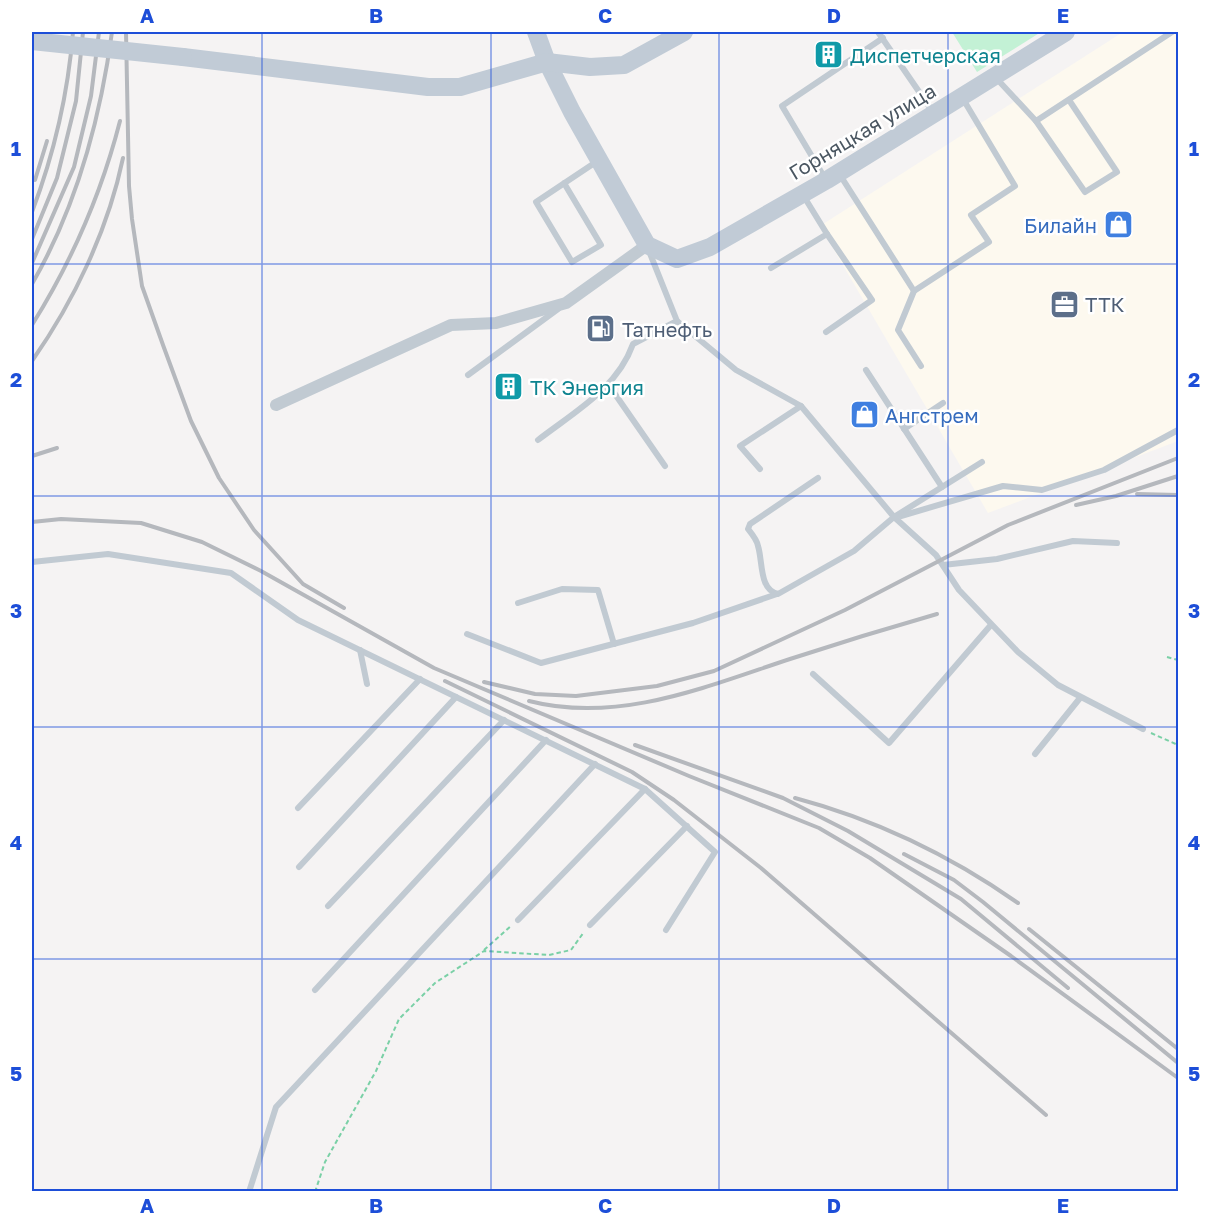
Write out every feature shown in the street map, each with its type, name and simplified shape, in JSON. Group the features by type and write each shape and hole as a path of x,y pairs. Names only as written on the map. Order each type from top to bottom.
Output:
{"street":[{"path":"276,405 451,325 496,323 566,303 647,245 547,62 536,32"},
{"path":"32,40 428,87 460,87 547,62 590,67 624,64 684,32"},
{"name":"Горняцкая улица","path":"647,245 677,259 710,247 833,177 1066,32"}],"lane":[{"path":"878,32 935,115"},
{"path":"1036,121 1172,32"},
{"path":"883,38 782,106 914,291"},
{"path":"994,76 1036,121 1085,192 1117,172 1069,100"},
{"path":"921,366 898,330 914,291 989,242 971,215 1015,186 962,96"},
{"path":"564,183 601,245 572,262 536,202 564,183 599,160"},
{"path":"803,194 872,300 826,332"},
{"path":"771,268 827,234"},
{"path":"647,245 677,321 736,370 801,406 894,517 936,555 959,591 990,626 1058,684 1080,698 1143,729"},
{"path":"468,375 566,303"},
{"path":"538,440 598,396 626,365 633,344 650,333 677,321"},
{"path":"866,370 942,487"},
{"path":"608,384 665,466"},
{"path":"904,429 943,403"},
{"path":"760,469 740,446 801,406"},
{"path":"894,517 1003,486 1042,490 1104,471 1179,430"},
{"path":"467,634 541,663 693,623 778,594 854,552 894,517 981,462"},
{"path":"778,594 771,593 766,586 758,546 748,529 750,525 818,478"},
{"path":"943,565 997,559 1073,541 1117,543"},
{"path":"32,561 108,554 231,573 298,620 645,789 716,852 666,930"},
{"path":"518,603 562,589 598,590 614,644"},
{"path":"813,674 889,743 990,626"},
{"path":"360,650 368,684"},
{"path":"298,808 420,679"},
{"path":"299,867 456,697"},
{"path":"1035,754 1080,698"},
{"path":"328,906 504,720"},
{"path":"315,990 546,740"},
{"path":"249,1191 276,1107 595,764"},
{"path":"518,920 645,789"},
{"path":"590,925 687,826"}],"path":[{"path":"1167,657 1179,660"},
{"path":"1143,729 1179,745"},
{"path":"315,1191 325,1162 376,1071 399,1019 435,983 484,951 518,920"},
{"path":"484,951 549,955 571,950 590,925"}],"shaded area":[{"path":"1123,32 1178,32 1178,441 988,513 820,226"}],"green space":[{"path":"952,32 1041,32 977,72"}],"railway":[{"path":"32,212 59,124 68,78 73,32"},
{"path":"32,239 57,178 76,101 83,32"},
{"path":"32,263 74,167 91,96 99,32"},
{"path":"32,284 62,224 84,162 101,98 112,32"},
{"path":"126,32 129,186 142,286 191,421 219,478 254,530 303,584 344,608"},
{"path":"32,325 60,277 84,227 104,175 120,121"},
{"path":"35,180 47,141"},
{"path":"32,361 62,314 88,264 117,185 123,158"},
{"path":"32,456 57,448"},
{"path":"484,682 535,694 576,696 657,686 714,671 845,610 1008,525 1178,458"},
{"path":"1076,505 1116,496 1178,476"},
{"path":"1137,494 1178,495"},
{"path":"32,522 61,519 141,523 202,542 261,571 434,668 689,776 819,828 870,858 1011,956 1178,1078"},
{"path":"529,701 562,707 595,708 661,699 694,691 937,614"},
{"path":"445,681 632,772 674,800 761,868 1046,1115"},
{"path":"635,745 783,798 848,831 961,899 1068,988"},
{"path":"795,798 854,817 911,841 966,870 1018,903"},
{"path":"904,854 954,880 983,902 1178,1063"},
{"path":"1029,929 1178,1049"}],"place":[{"name":"Диспетчерская","path":"829,55"},
{"name":"Билайн","path":"1118,225"},
{"name":"ТТК","path":"1064,304"},
{"name":"Татнефть","path":"601,329"},
{"name":"ТК Энергия","path":"509,387"},
{"name":"Ангстрем","path":"864,415"}]}
